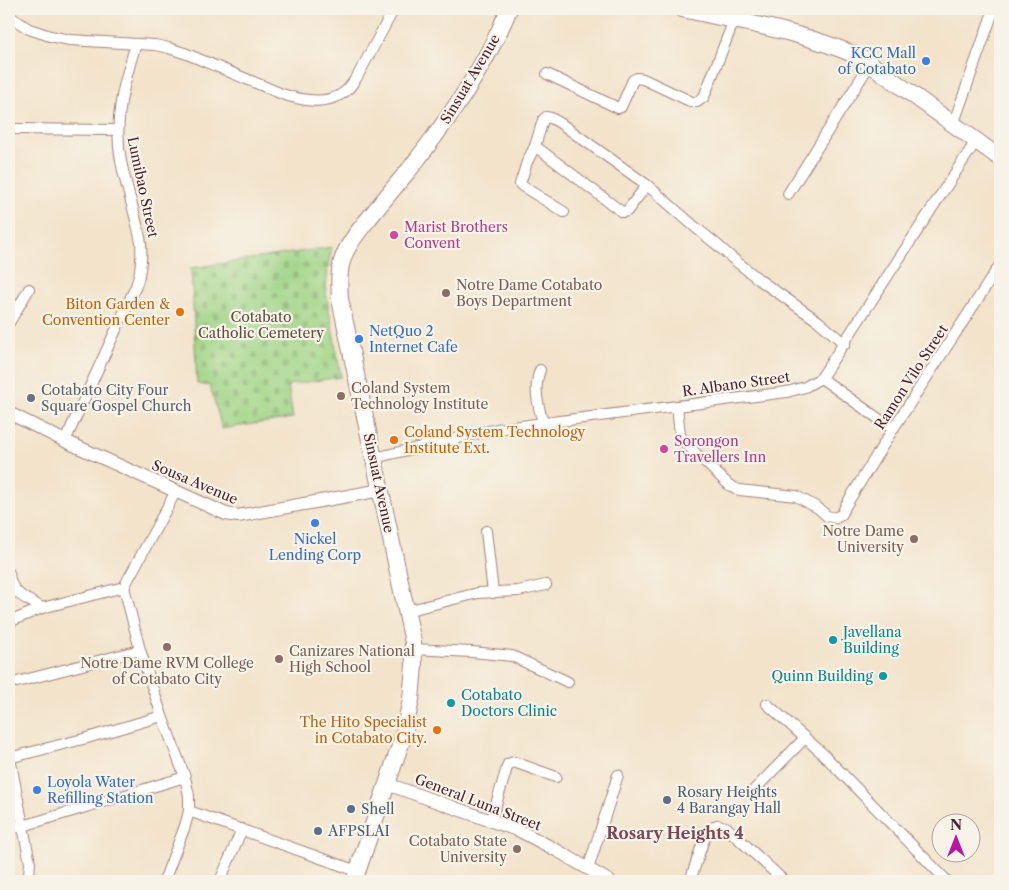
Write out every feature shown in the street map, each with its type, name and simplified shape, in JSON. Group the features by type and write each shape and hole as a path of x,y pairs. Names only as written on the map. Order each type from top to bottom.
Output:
{"main road":[{"name":"Sinsuat Avenue","path":"355,876 402,737 411,700 414,665 406,611 340,299 339,280 341,265 345,252 355,235 420,156 459,103 488,54 509,9"},
{"path":"682,9 823,43 853,54 870,64 1000,158"}],"street":[{"path":"9,16 28,29 70,40 155,45 169,48 282,94 297,99 315,101 330,99 349,88 357,77 394,9"},
{"path":"953,125 996,14"},
{"path":"547,74 618,108 621,106 633,80 637,78 692,102 697,102 704,98 734,20"},
{"name":"Lumibao Street","path":"65,441 136,286 141,266 140,236 120,160 118,130 118,116 123,91 136,44"},
{"path":"788,194 870,64"},
{"path":"564,212 520,184 543,120 546,118 551,118 560,123 647,185 732,258 818,321 845,344"},
{"path":"9,129 118,130"},
{"name":"R. Albano Street","path":"374,458 497,429 787,392 804,387 821,378 845,344 976,141"},
{"path":"535,146 622,212 627,210 647,185"},
{"name":"Ramon Vilo Street","path":"677,406 680,435 684,442 729,485 738,490 796,496 818,508 827,516 836,518 842,514 893,429 1000,265"},
{"path":"9,323 29,289"},
{"path":"540,370 537,379 537,395 543,423"},
{"path":"821,378 893,429"},
{"name":"Sousa Avenue","path":"9,413 65,441 226,514 238,516 381,490"},
{"path":"164,881 185,826 189,811 189,796 185,777 140,650 124,587 176,490"},
{"path":"486,531 493,593"},
{"path":"9,573 12,588 42,608"},
{"path":"406,611 478,593 518,591 546,585"},
{"path":"9,622 42,608 124,587"},
{"path":"413,649 512,656 568,682"},
{"path":"17,682 140,650"},
{"path":"768,704 850,782 947,881"},
{"path":"26,881 30,862 9,758 162,716"},
{"path":"752,792 805,738"},
{"path":"492,821 508,764 514,762 556,777"},
{"path":"588,869 618,775"},
{"path":"9,829 185,777"},
{"name":"General Luna Street","path":"387,784 520,831 609,881"},
{"path":"189,811 242,829 355,876"},
{"path":"690,881 703,842 708,832 717,825 726,827 784,881"},
{"path":"220,881 242,829"}],"green space":[{"name":"Cotabato Catholic Cemetery","path":"332,247 326,292 341,377 288,385 293,418 222,429 210,386 197,384 191,268"}],"place":[{"name":"KCC Mall of Cotabato","path":"926,61"},
{"name":"Marist Brothers Convent","path":"394,235"},
{"name":"Notre Dame Cotabato Boys Department","path":"446,293"},
{"name":"Biton Garden & Convention Center","path":"180,312"},
{"name":"NetQuo 2 Internet Cafe","path":"359,339"},
{"name":"Coland System Technology Institute","path":"341,396"},
{"name":"Cotabato City Four Square Gospel Church","path":"31,398"},
{"name":"Coland System Technology Institute Ext.","path":"394,440"},
{"name":"Sorongon Travellers Inn","path":"664,449"},
{"name":"Nickel Lending Corp","path":"315,523"},
{"name":"Notre Dame University","path":"914,539"},
{"name":"Javellana Building","path":"833,640"},
{"name":"Notre Dame RVM College of Cotabato City","path":"167,647"},
{"name":"Canizares National High School","path":"279,659"},
{"name":"Quinn Building","path":"883,676"},
{"name":"Cotabato Doctors Clinic","path":"451,703"},
{"name":"The Hito Specialist in Cotabato City.","path":"437,730"},
{"name":"Loyola Water Refilling Station","path":"37,790"},
{"name":"Rosary Heights 4 Barangay Hall","path":"667,800"},
{"name":"Shell","path":"351,809"},
{"name":"AFPSLAI","path":"318,831"},
{"name":"Cotabato State University","path":"517,849"}],"district":[{"name":"Rosary Heights 4","path":"675,833"}]}
